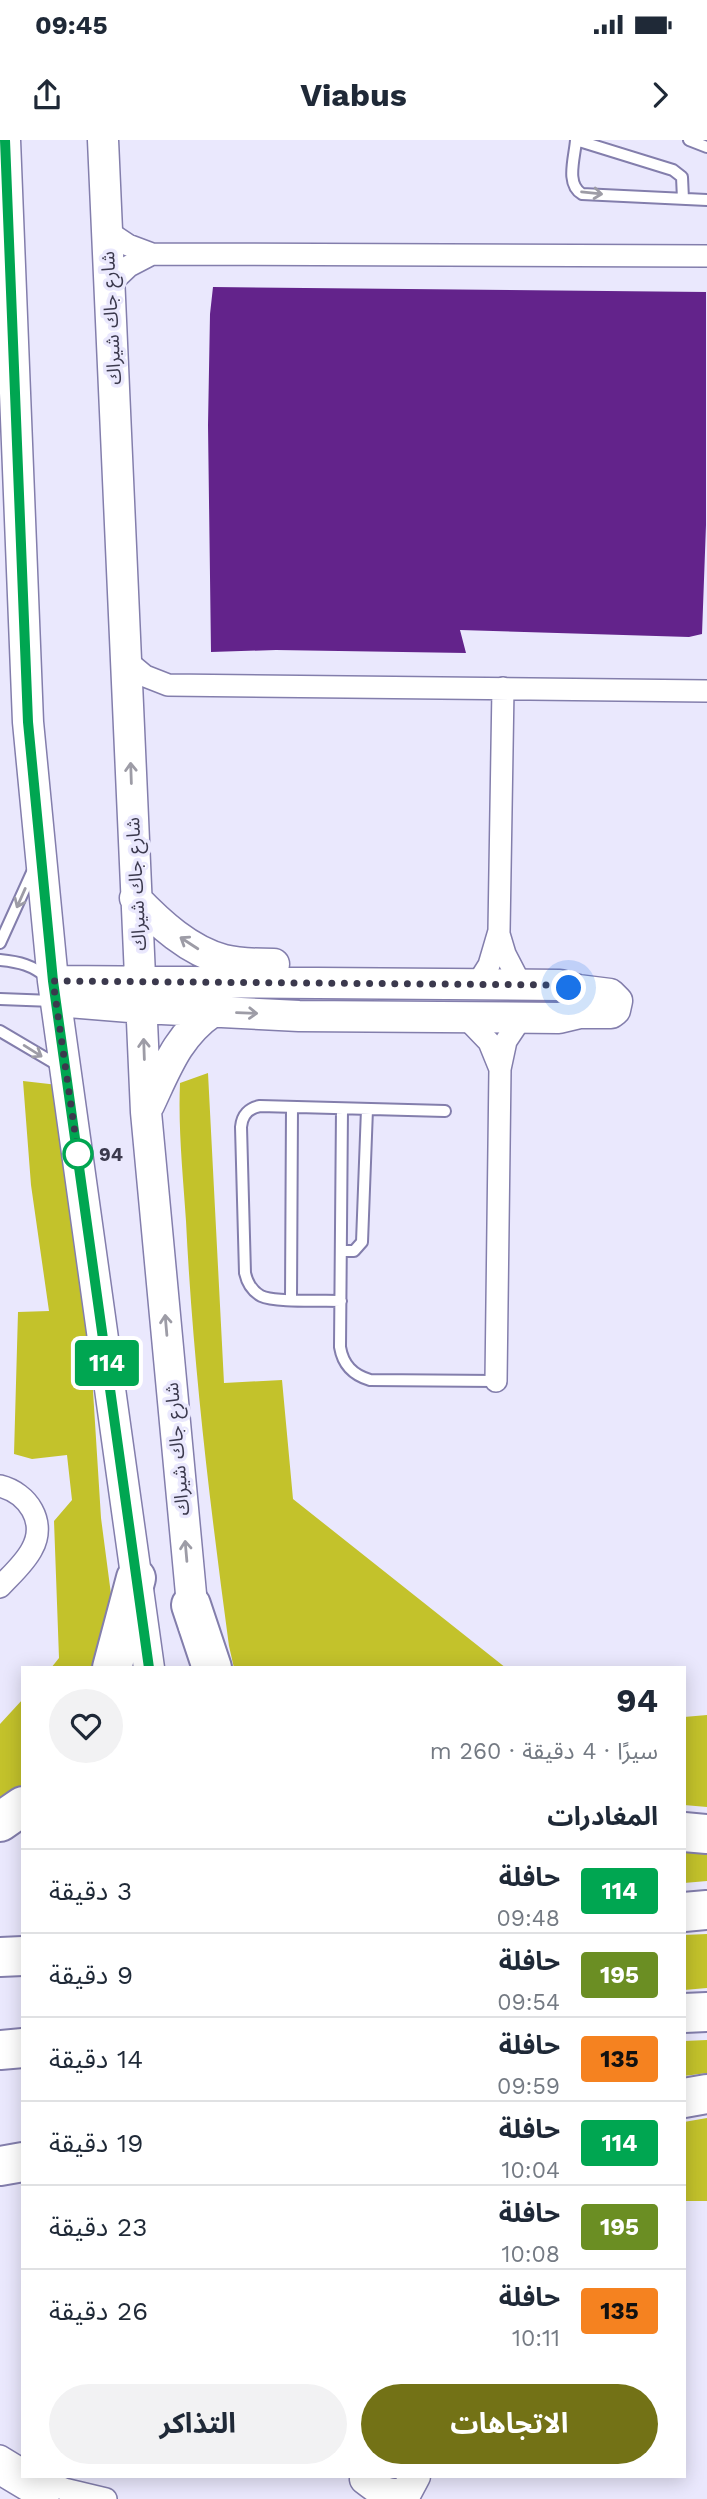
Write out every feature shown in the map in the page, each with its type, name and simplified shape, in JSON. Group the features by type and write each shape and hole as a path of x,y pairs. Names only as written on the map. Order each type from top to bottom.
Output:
{"highway":[{"path":"113,1666 136,1578"},
{"path":"191,1605 211,1666"},
{"path":"0,1822 21,1807"},
{"path":"686,1832 707,1834"},
{"path":"0,1840 21,1843"},
{"path":"686,1912 707,1910"},
{"path":"0,1957 21,1956"},
{"path":"686,2013 707,2012"},
{"path":"0,2050 21,2048"},
{"path":"686,2098 707,2094"}],"street":[{"path":"5,140 28,722 55,991 136,1578 153,1661"},
{"name":"شارع جاك شيراك","path":"103,140 146,1112 199,1666"},
{"path":"107,231 128,245 152,254 707,256"},
{"path":"110,284 129,266 152,254"},
{"path":"127,661 145,676 168,685 707,691"},
{"path":"130,709 151,692 168,685"},
{"path":"477,984 493,954 499,932 503,688"},
{"path":"135,898 179,937 214,957 240,963 356,967 377,973 396,984"},
{"path":"499,932 505,954 521,985"},
{"path":"55,991 142,995 396,984 560,985 610,994 617,1001 615,1010 606,1014 580,1013 559,1018 299,1016 212,1012 142,995"},
{"path":"146,1112 176,1047 192,1028 212,1012"},
{"path":"464,1016 488,1042 500,1069"},
{"path":"496,1381 500,1069 506,1041 522,1017"},
{"path":"0,1486 12,1490 28,1503 33,1512 37,1532 31,1551 0,1587"},
{"path":"0,2456 21,2469"},
{"path":"0,2473 30,2492 48,2499"},
{"path":"39,2478 64,2489 106,2499"},
{"path":"367,2485 396,2496 407,2491 417,2478"},
{"path":"418,2478 422,2499"}],"lane":[{"path":"683,199 682,177 673,170 576,140 572,183 582,194 683,199 707,200"},
{"path":"689,140 707,147"},
{"path":"0,299 12,346"},
{"path":"0,943 41,853"},
{"path":"0,960 32,966 55,991"},
{"path":"0,999 55,991"},
{"path":"0,1031 66,1070"},
{"path":"341,1301 261,1296 250,1286 245,1273 241,1127 243,1117 255,1107 445,1111"},
{"path":"290,1299 292,1107"},
{"path":"342,1109 342,1355 350,1369 370,1380 496,1381"},
{"path":"341,1251 354,1251 362,1242 367,1109"}],"shaded area":[{"path":"208,1073 224,1383 282,1380 293,1499 503,1666 234,1666 222,1593 193,1328 180,1135 180,1083"},
{"path":"23,1081 58,1085 92,1375 101,1518 114,1617 112,1666 53,1666 59,1658 54,1521 72,1500 67,1455 32,1459 14,1454 18,1312 49,1311 31,1185"},
{"path":"21,1701 21,1792 0,1805 0,1724"},
{"path":"707,1715 707,1807 686,1805 686,1717"},
{"path":"686,1851 707,1852 707,1881 686,1883"},
{"path":"707,1934 707,1988 686,1990 686,1935"},
{"path":"707,2040 707,2073 686,2076 686,2041"},
{"path":"707,2118 707,2201 686,2201 686,2122"}],"building":[{"path":"213,287 706,292 706,525 702,634 689,637 460,630 466,653 276,650 211,652 208,425"}],"bus line":[{"name":"114","path":"5,140 28,722 53,981 149,1666"}],"place":[{"name":"94","path":"78,1154"}],"route":[{"path":"78,1154 53,981 560,985 569,988"}]}
